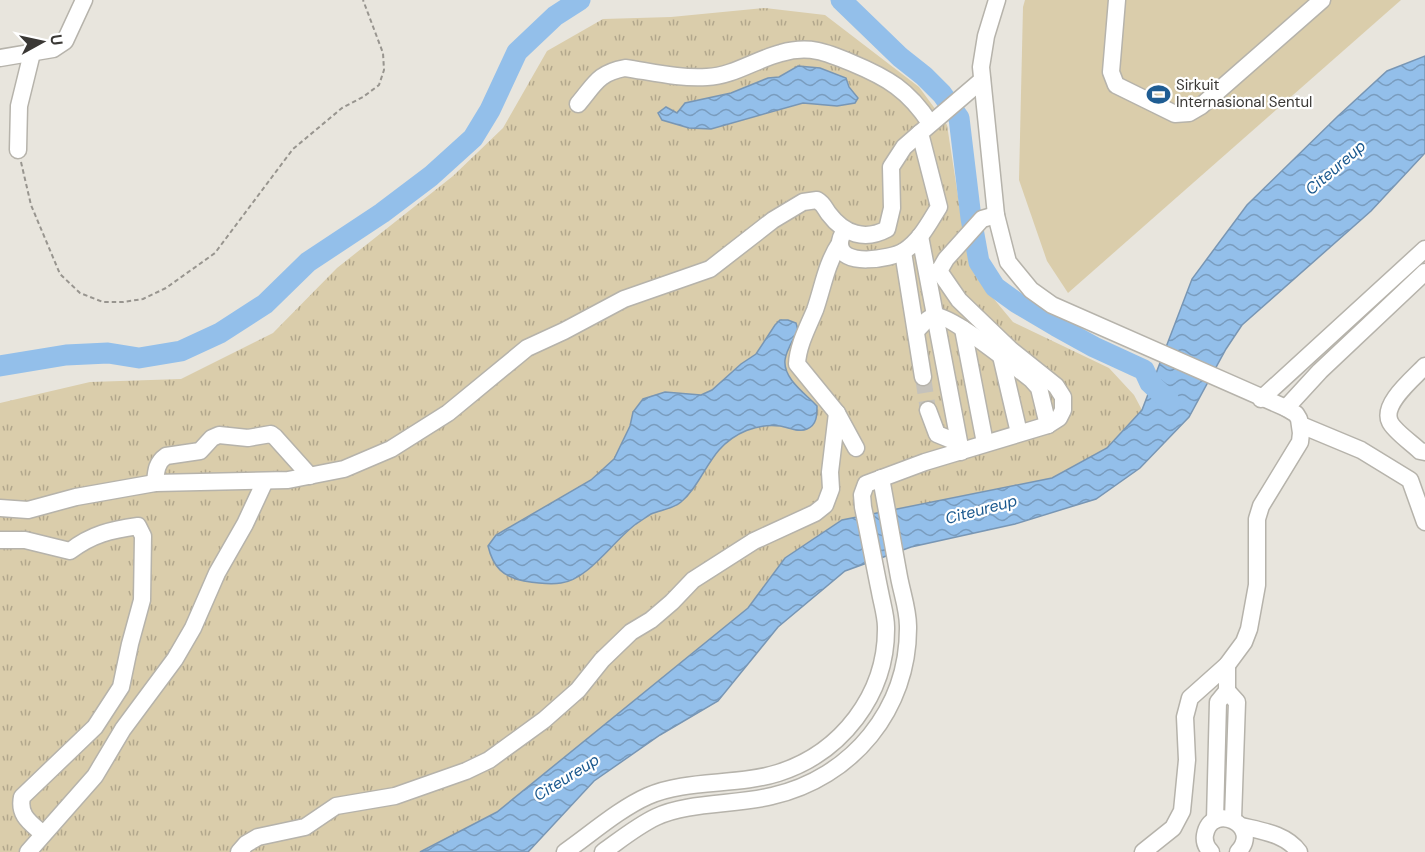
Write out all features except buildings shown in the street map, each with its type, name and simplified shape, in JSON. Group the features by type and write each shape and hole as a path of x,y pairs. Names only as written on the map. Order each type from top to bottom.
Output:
{"street":[{"path":"0,58 53,49 64,41 84,0"},
{"path":"997,0 986,36 981,67 989,217 1008,262 1031,290 1052,305 1261,399 1286,408 1296,414 1301,425 1300,442 1261,506 1257,519 1257,585 1253,612 1244,642 1227,665 1190,698 1185,717 1186,760 1182,811 1173,828 1143,852"},
{"path":"1117,0 1111,72 1116,85 1175,114 1189,112 1201,106 1322,0"},
{"path":"0,508 28,510 76,496 155,483 265,481 310,476 344,469 391,450 457,407 526,348 564,332 624,299 710,269 772,220 803,202 818,200 823,204 842,236 843,253 848,257 873,260 903,252 920,236 939,207 930,123 921,109 908,95 884,77 817,50 801,49 783,52 710,77 694,78 625,68 614,70 605,74 578,104"},
{"path":"18,150 19,106 32,53"},
{"path":"842,236 877,235 887,229 892,208 891,167 904,147 982,80"},
{"path":"960,448 935,316 938,268 989,217"},
{"path":"842,236 831,256 798,354 797,364 837,413 856,448"},
{"path":"565,852 649,796 683,787 751,779 778,773 802,763 841,737 859,717 883,662 886,626 863,507 862,495 866,484 960,448 1048,425 1059,418 1063,410 1063,397 1056,386 1011,350 959,300 920,236"},
{"path":"1261,399 1425,249"},
{"path":"903,252 922,377"},
{"path":"1286,408 1320,371 1425,272"},
{"path":"916,331 930,317 944,317 1001,356 1039,388 1048,425"},
{"path":"963,329 985,443"},
{"path":"1001,356 1019,433"},
{"path":"1425,366 1389,405 1388,413 1390,423 1420,451 1425,452"},
{"path":"928,410 937,434 960,448"},
{"path":"239,852 246,844 258,837 305,827 336,806 395,796 466,771 489,760 544,720 578,690 609,653 631,632 651,620 693,580 754,541 815,513 825,505 831,489 830,472 837,413"},
{"path":"1301,425 1361,450 1380,464 1410,480 1425,522"},
{"path":"155,483 157,466 166,456 200,452 212,438 225,434 248,438 271,434 310,476"},
{"path":"603,852 657,816 687,808 784,794 812,782 837,768 856,753 877,729 893,698 904,667 908,625 881,478"},
{"path":"28,852 95,776 123,729 175,659 193,628 217,573 245,524 265,481"},
{"path":"0,540 25,540 70,550 94,535 120,528 138,526 143,536 142,600 121,687 95,727 22,797 24,818 43,834"},
{"path":"883,608 904,603"},
{"path":"1215,820 1218,702 1227,691 1227,665"},
{"path":"1227,691 1237,702 1237,823 1245,837 1243,847 1238,852"},
{"path":"1211,852 1207,848 1204,837 1207,827 1215,820 1224,818 1275,835 1288,841 1299,852"}],"path":[{"path":"18,150 31,205 60,274 80,293 103,302 123,302 143,298 166,288 214,253 293,149 342,108 379,85 384,70 383,53 363,0"}],"green space":[{"name":"Sirkuit Internasional Sentul","path":"1025,0 1401,0 1068,293 1047,261 1019,180"},
{"path":"765,8 825,15 919,87 947,125 966,248 979,281 1013,322 1109,368 1134,395 1142,410 1107,448 1052,478 842,520 785,558 748,608 497,812 420,852 0,852 0,403 90,382 181,379 273,333 337,268 453,176 503,128 547,51 603,19 671,17"}],"water":[{"name":"Citeureup","path":"1425,56 1425,153 1371,211 1242,325 1226,349 1189,417 1140,468 1096,499 1015,524 911,547 845,571 778,627 718,701 660,735 594,781 528,852 420,852 497,812 748,608 785,558 842,520 1052,478 1107,448 1142,410 1192,279 1247,205 1387,71"},
{"path":"798,66 820,68 846,78 849,87 858,98 855,103 837,106 803,103 711,129 689,128 662,120 658,113 666,107 677,113 685,103 731,93 768,78 779,77"},
{"path":"780,320 796,323 798,330 787,352 785,367 791,380 817,406 813,425 801,430 771,425 746,430 739,434 719,450 687,497 678,504 651,514 636,524 591,567 571,580 557,584 533,582 510,577 500,570 488,546 496,535 591,480 614,459 630,426 633,412 643,399 665,392 701,395 712,390 756,354"}],"waterway":[{"path":"0,366 66,355 108,353 139,358 181,351 220,333 265,304 308,262 382,213 431,176 473,138 490,110 517,52 555,16 580,0"},
{"path":"841,0 900,57 924,76 942,94 959,118 971,218 979,262 995,287 1056,326 1144,370 1150,383 1170,402"}],"tunnel":[{"path":"923,377 928,410"}],"place":[{"name":"Sirkuit Internasional Sentul","path":"1158,94"}]}
